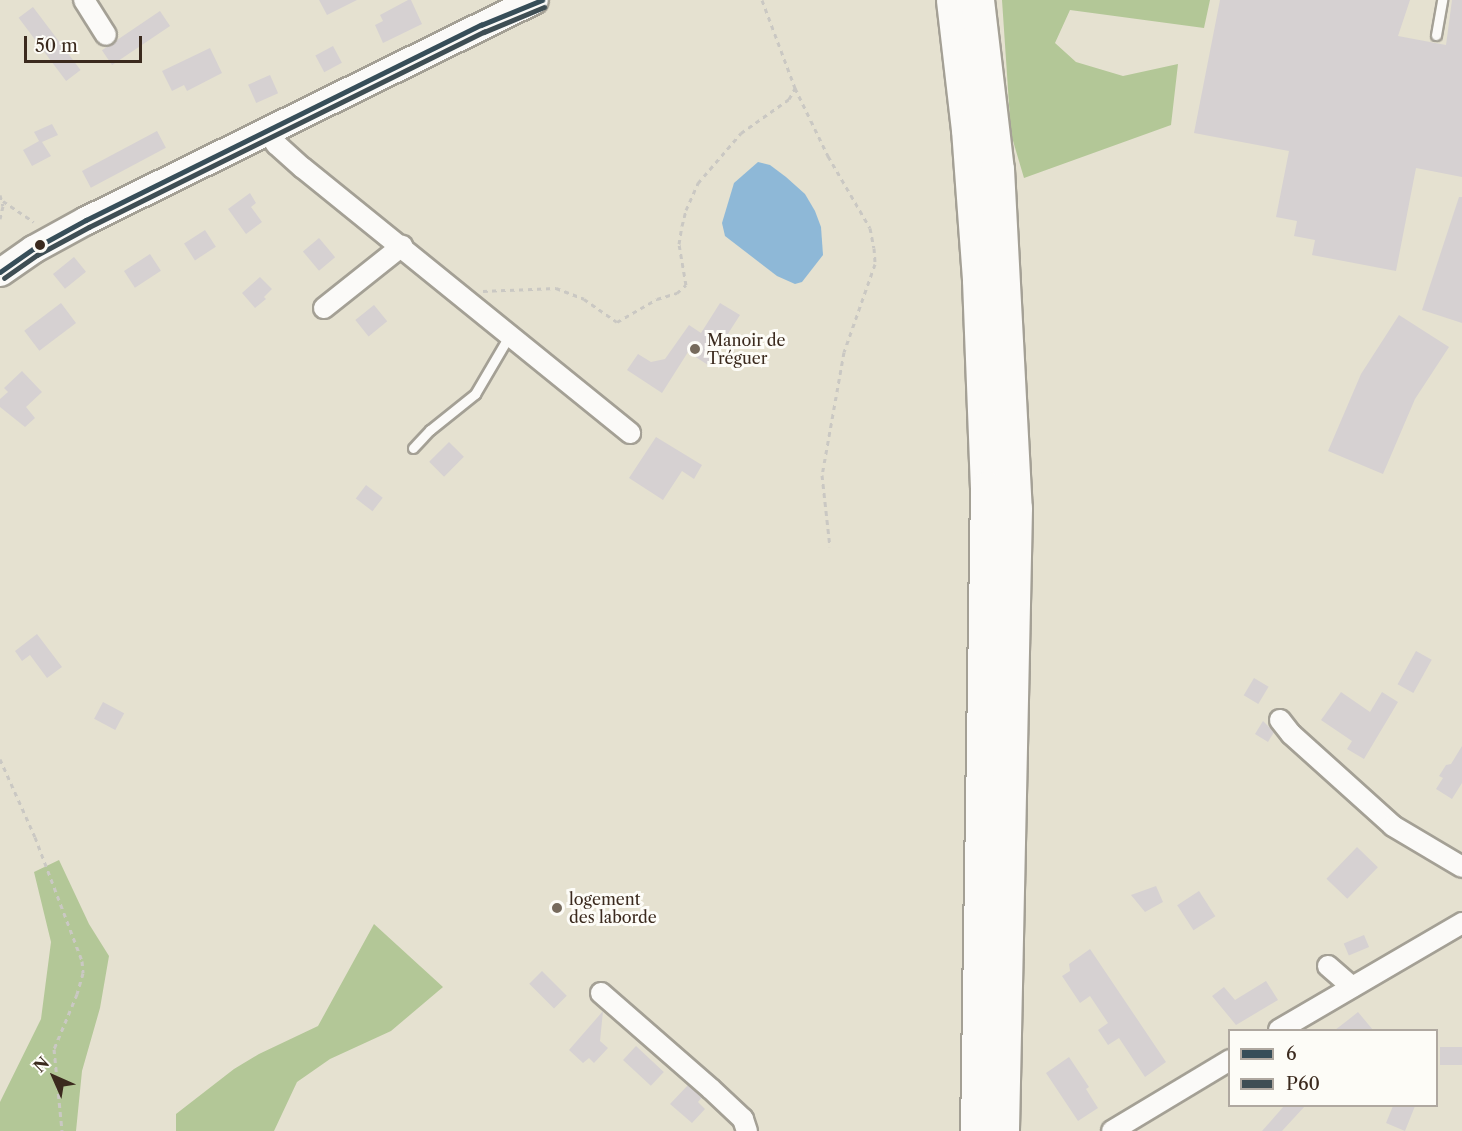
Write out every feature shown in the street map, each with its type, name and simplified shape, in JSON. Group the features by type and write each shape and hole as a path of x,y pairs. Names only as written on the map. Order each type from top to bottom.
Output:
{"highway":[{"path":"953,0 968,129 978,269 987,488 977,1131"},
{"path":"977,0 997,169 1015,508 1002,1131"}],"main road":[{"path":"0,272 77,224 531,1"}],"street":[{"path":"84,0 106,35"},
{"path":"267,130 287,155 630,433"},
{"path":"324,308 402,246"},
{"path":"1280,720 1291,734 1393,826 1462,867"},
{"path":"1281,1029 1462,923"},
{"path":"1328,966 1352,987"},
{"path":"601,993 743,1119 747,1131"},
{"path":"1112,1131 1228,1061"}],"lane":[{"path":"1436,35 1442,0"},
{"path":"413,448 430,430 475,394 509,336"}],"path":[{"path":"762,0 795,88 828,156 870,228 874,248 875,264 844,352 822,475 830,547"},
{"path":"458,294 514,288 556,288 584,299 617,322 657,299 677,292 686,285 680,244 686,210 698,183 741,133 789,99 795,88"},
{"path":"0,195 3,201 34,222"},
{"path":"0,219 3,201"},
{"path":"0,759 35,837 82,961 83,973 77,994 54,1049 62,1131"}],"green space":[{"path":"1002,0 1210,0 1204,28 1070,10 1055,43 1076,62 1123,76 1178,64 1171,125 1024,178 1011,134"},
{"path":"59,860 89,924 109,956 100,1008 82,1071 76,1131 0,1131 0,1102 41,1019 51,942 34,872"},
{"path":"374,924 443,987 391,1031 330,1059 297,1082 274,1131 176,1131 176,1114 234,1069 259,1054 318,1026"}],"water":[{"path":"758,162 770,165 805,194 821,227 823,255 802,282 795,284 777,276 725,236 722,223 734,183"}],"building":[{"path":"319,0 357,0 327,15"},
{"path":"411,0 422,24 383,43 375,25 383,21 380,15"},
{"path":"1220,0 1410,0 1398,36 1446,45 1452,0 1462,0 1462,177 1416,168 1396,271 1312,255 1315,240 1294,236 1297,221 1276,217 1289,151 1194,133"},
{"path":"33,7 81,70 66,81 19,18"},
{"path":"160,11 170,26 112,65 102,50"},
{"path":"333,46 342,63 324,72 315,55"},
{"path":"210,48 222,73 187,91 184,85 172,91 162,71"},
{"path":"270,75 278,93 256,103 248,85"},
{"path":"52,124 58,135 42,142 51,156 32,166 23,150 39,141 34,132"},
{"path":"157,131 166,148 91,188 82,171"},
{"path":"250,193 256,203 251,207 262,222 246,234 228,209"},
{"path":"1459,197 1462,197 1462,323 1422,310"},
{"path":"205,230 216,247 195,260 184,244"},
{"path":"319,238 335,257 319,271 303,251"},
{"path":"150,254 161,271 135,288 124,271"},
{"path":"74,257 86,272 65,289 53,274"},
{"path":"260,277 272,289 264,297 266,299 255,308 242,293"},
{"path":"61,303 76,323 39,351 24,331"},
{"name":"Manoir de Tréguer","path":"720,303 740,315 708,365 688,352 662,393 627,370 638,354 651,362 665,359 689,325 701,333"},
{"path":"374,305 387,321 369,336 355,320"},
{"path":"1399,315 1449,347 1415,399 1383,474 1328,451 1361,374"},
{"path":"22,371 42,392 26,407 35,418 25,427 0,407 0,399 8,392 4,388"},
{"path":"656,437 702,465 694,479 682,471 663,500 629,478"},
{"path":"449,442 464,457 444,477 429,462"},
{"path":"366,485 383,498 373,511 356,499"},
{"path":"37,634 62,667 47,678 30,655 22,661 15,651"},
{"path":"1416,651 1432,660 1413,693 1398,684"},
{"path":"1254,678 1269,687 1258,704 1244,695"},
{"path":"1341,692 1370,712 1382,692 1398,702 1364,759 1347,749 1352,741 1321,720"},
{"path":"103,702 124,713 115,730 94,719"},
{"path":"1263,721 1274,732 1268,742 1255,734"},
{"path":"1462,746 1462,783 1452,799 1436,789 1443,778 1439,776 1446,765 1451,764"},
{"path":"1357,847 1378,867 1347,899 1326,879"},
{"path":"1156,886 1163,902 1145,912 1131,895"},
{"path":"1199,891 1215,916 1194,930 1177,905"},
{"path":"1364,935 1369,947 1349,956 1344,944"},
{"path":"1090,949 1166,1062 1145,1077 1119,1038 1108,1045 1098,1030 1108,1023 1090,996 1080,1003 1062,976 1070,971 1069,964"},
{"path":"542,971 567,996 554,1008 529,984"},
{"path":"1266,981 1278,1000 1236,1025 1212,996 1224,987 1235,1000"},
{"path":"603,1011 600,1041 608,1048 594,1063 589,1058 583,1063 569,1050"},
{"path":"1358,1012 1372,1029 1336,1029"},
{"path":"636,1046 664,1072 651,1086 623,1060"},
{"path":"1440,1047 1462,1047 1462,1065 1440,1065"},
{"path":"1069,1057 1089,1087 1086,1089 1098,1108 1078,1121 1046,1073"},
{"path":"688,1085 702,1097 698,1102 705,1109 692,1123 670,1104"},
{"path":"1283,1107 1304,1107 1282,1131 1262,1131"},
{"path":"1393,1107 1415,1107 1405,1131 1386,1123"}],"transit line":[{"name":"6","path":"0,272 33,249 86,220 481,25 542,0"},
{"name":"P60","path":"4,278 37,255 89,227 484,32 544,7"}],"place":[{"name":"Manoir de Tréguer","path":"695,349"},
{"name":"logement des laborde","path":"557,908"}]}
